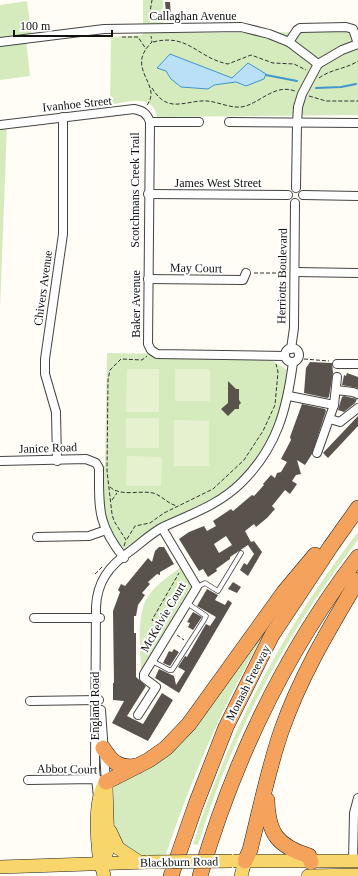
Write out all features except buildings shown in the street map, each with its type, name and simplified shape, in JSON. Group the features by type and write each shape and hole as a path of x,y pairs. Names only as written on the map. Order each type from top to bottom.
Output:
{"highway":[{"path":"101,781 140,766 166,748 189,724 284,592 343,519 358,507"},
{"name":"Monash Freeway","path":"171,876 194,810 226,728 272,635 358,507"},
{"name":"Monash Freeway","path":"200,876 228,790 262,710 300,642 358,557"},
{"path":"239,861 250,850 281,732 302,681 313,656 358,580"},
{"path":"99,748 118,765 125,767 140,766"},
{"path":"266,787 268,817 274,833 285,846 309,856 310,871"}],"main road":[{"path":"101,781 98,803 99,853 103,870"},
{"name":"England Road","path":"101,781 108,823 107,852 103,870"},
{"path":"108,823 113,841 118,848 141,862"},
{"path":"239,861 241,876"},
{"name":"Blackburn Road","path":"0,867 103,870 141,862 239,861 310,871 354,875"},
{"path":"354,875 356,861"},
{"name":"Blackburn Road","path":"310,871 356,861"},
{"path":"111,876 141,862"}],"street":[{"path":"289,42 300,28 346,26 352,29 358,44 342,50 318,64 302,94 298,107 296,188"},
{"name":"Callaghan Avenue","path":"0,42 104,29 241,28 269,34 289,42 318,64"},
{"name":"Ivanhoe Street","path":"0,125 134,109 142,111"},
{"path":"142,111 148,115 150,122 199,122"},
{"name":"Chivers Avenue","path":"57,461 56,412 45,374 45,359 63,234 63,117"},
{"name":"Baker Avenue","path":"150,122 148,194 148,344 153,352 157,354 285,356"},
{"path":"229,122 358,123"},
{"path":"296,188 301,190 303,195 300,202 295,203 290,201 288,195 290,190 296,188"},
{"name":"James West Street","path":"148,194 288,195"},
{"path":"303,195 358,196"},
{"name":"Herriotts Boulevard","path":"291,349 294,328 295,203"},
{"path":"295,272 358,273"},
{"name":"May Court","path":"148,279 245,280"},
{"path":"37,537 89,536 106,530 125,556 162,528 219,501 242,482 270,446 282,420 289,396 293,362 298,355 295,350 287,350 285,356 288,361 293,362"},
{"path":"337,364 358,364"},
{"path":"317,453 334,405 337,377"},
{"path":"336,390 358,394"},
{"path":"289,396 334,405"},
{"path":"330,419 340,422 358,408"},
{"name":"Janice Road","path":"0,461 57,461 89,459 96,462 98,468 100,512 106,530"},
{"name":"McKelvie Court","path":"138,715 156,687 144,678 152,661 197,587 162,528"},
{"name":"England Road","path":"101,781 98,700 98,618 96,600 106,578 125,556"},
{"path":"34,618 98,618"},
{"path":"30,701 98,700"},
{"name":"Abbot Court","path":"28,780 101,781"},
{"path":"356,861 354,813 358,798"}],"lane":[{"path":"197,587 205,583 218,591 241,553"},
{"path":"152,661 169,670 172,670 190,643 206,616 187,603"}],"path":[{"path":"152,0 152,42"},
{"path":"118,36 138,36 146,49"},
{"path":"358,61 328,72 318,79 305,69 294,64 273,63 251,55 228,64 210,58 187,44 176,40 152,42 146,49 142,58 142,73 151,88 157,96 173,104 208,101 233,107 246,106 274,91 287,88 326,101 358,101"},
{"path":"142,111 151,100 151,88"},
{"path":"245,280 295,272"},
{"path":"126,540 114,521 111,502 108,471 108,380 110,370 121,359 142,360 148,357 145,352"},
{"path":"125,544 135,526 150,523 177,506 213,489 244,460 264,431 276,405 278,372 275,356"},
{"path":"304,359 333,361 337,364"},
{"path":"110,487 118,492 152,493 160,496 168,503 177,506"},
{"path":"111,502 113,496 118,492"},
{"path":"186,568 180,572 152,620 190,643"}],"green space":[{"path":"143,0 163,0 164,33 358,32 358,115 157,117 155,109 145,102 131,101 110,105 111,37 143,35"},
{"path":"27,1 32,38 26,39 30,76 0,80 0,5"},
{"path":"7,125 0,309 0,126"},
{"path":"107,353 263,355 292,373 270,446 219,501 162,528 128,553 106,530 99,468 105,466"},
{"path":"127,369 159,369 159,412 126,412"},
{"path":"175,369 210,369 210,401 175,401"},
{"path":"126,418 159,418 159,448 126,448"},
{"path":"174,420 209,421 209,466 174,466"},
{"path":"127,456 162,457 161,486 126,486"},
{"path":"358,532 358,540 332,574 308,610 264,685 227,764 211,804 198,845 193,844 207,802 224,761 242,720 262,681 283,642 306,605"},
{"path":"182,566 192,586 141,671 140,622 145,603 149,595 164,579"},
{"path":"281,606 246,665 216,727 189,790 166,854 152,856 144,855 128,849 122,843 117,834 115,825 114,784 150,768 163,756"}],"water":[{"path":"170,54 232,78 248,63 266,74 264,79 246,86 236,82 214,85 208,89 181,87 171,79 166,71 157,68"}],"waterway":[{"path":"266,75 297,81"},
{"path":"316,88 341,87 356,84"}]}
